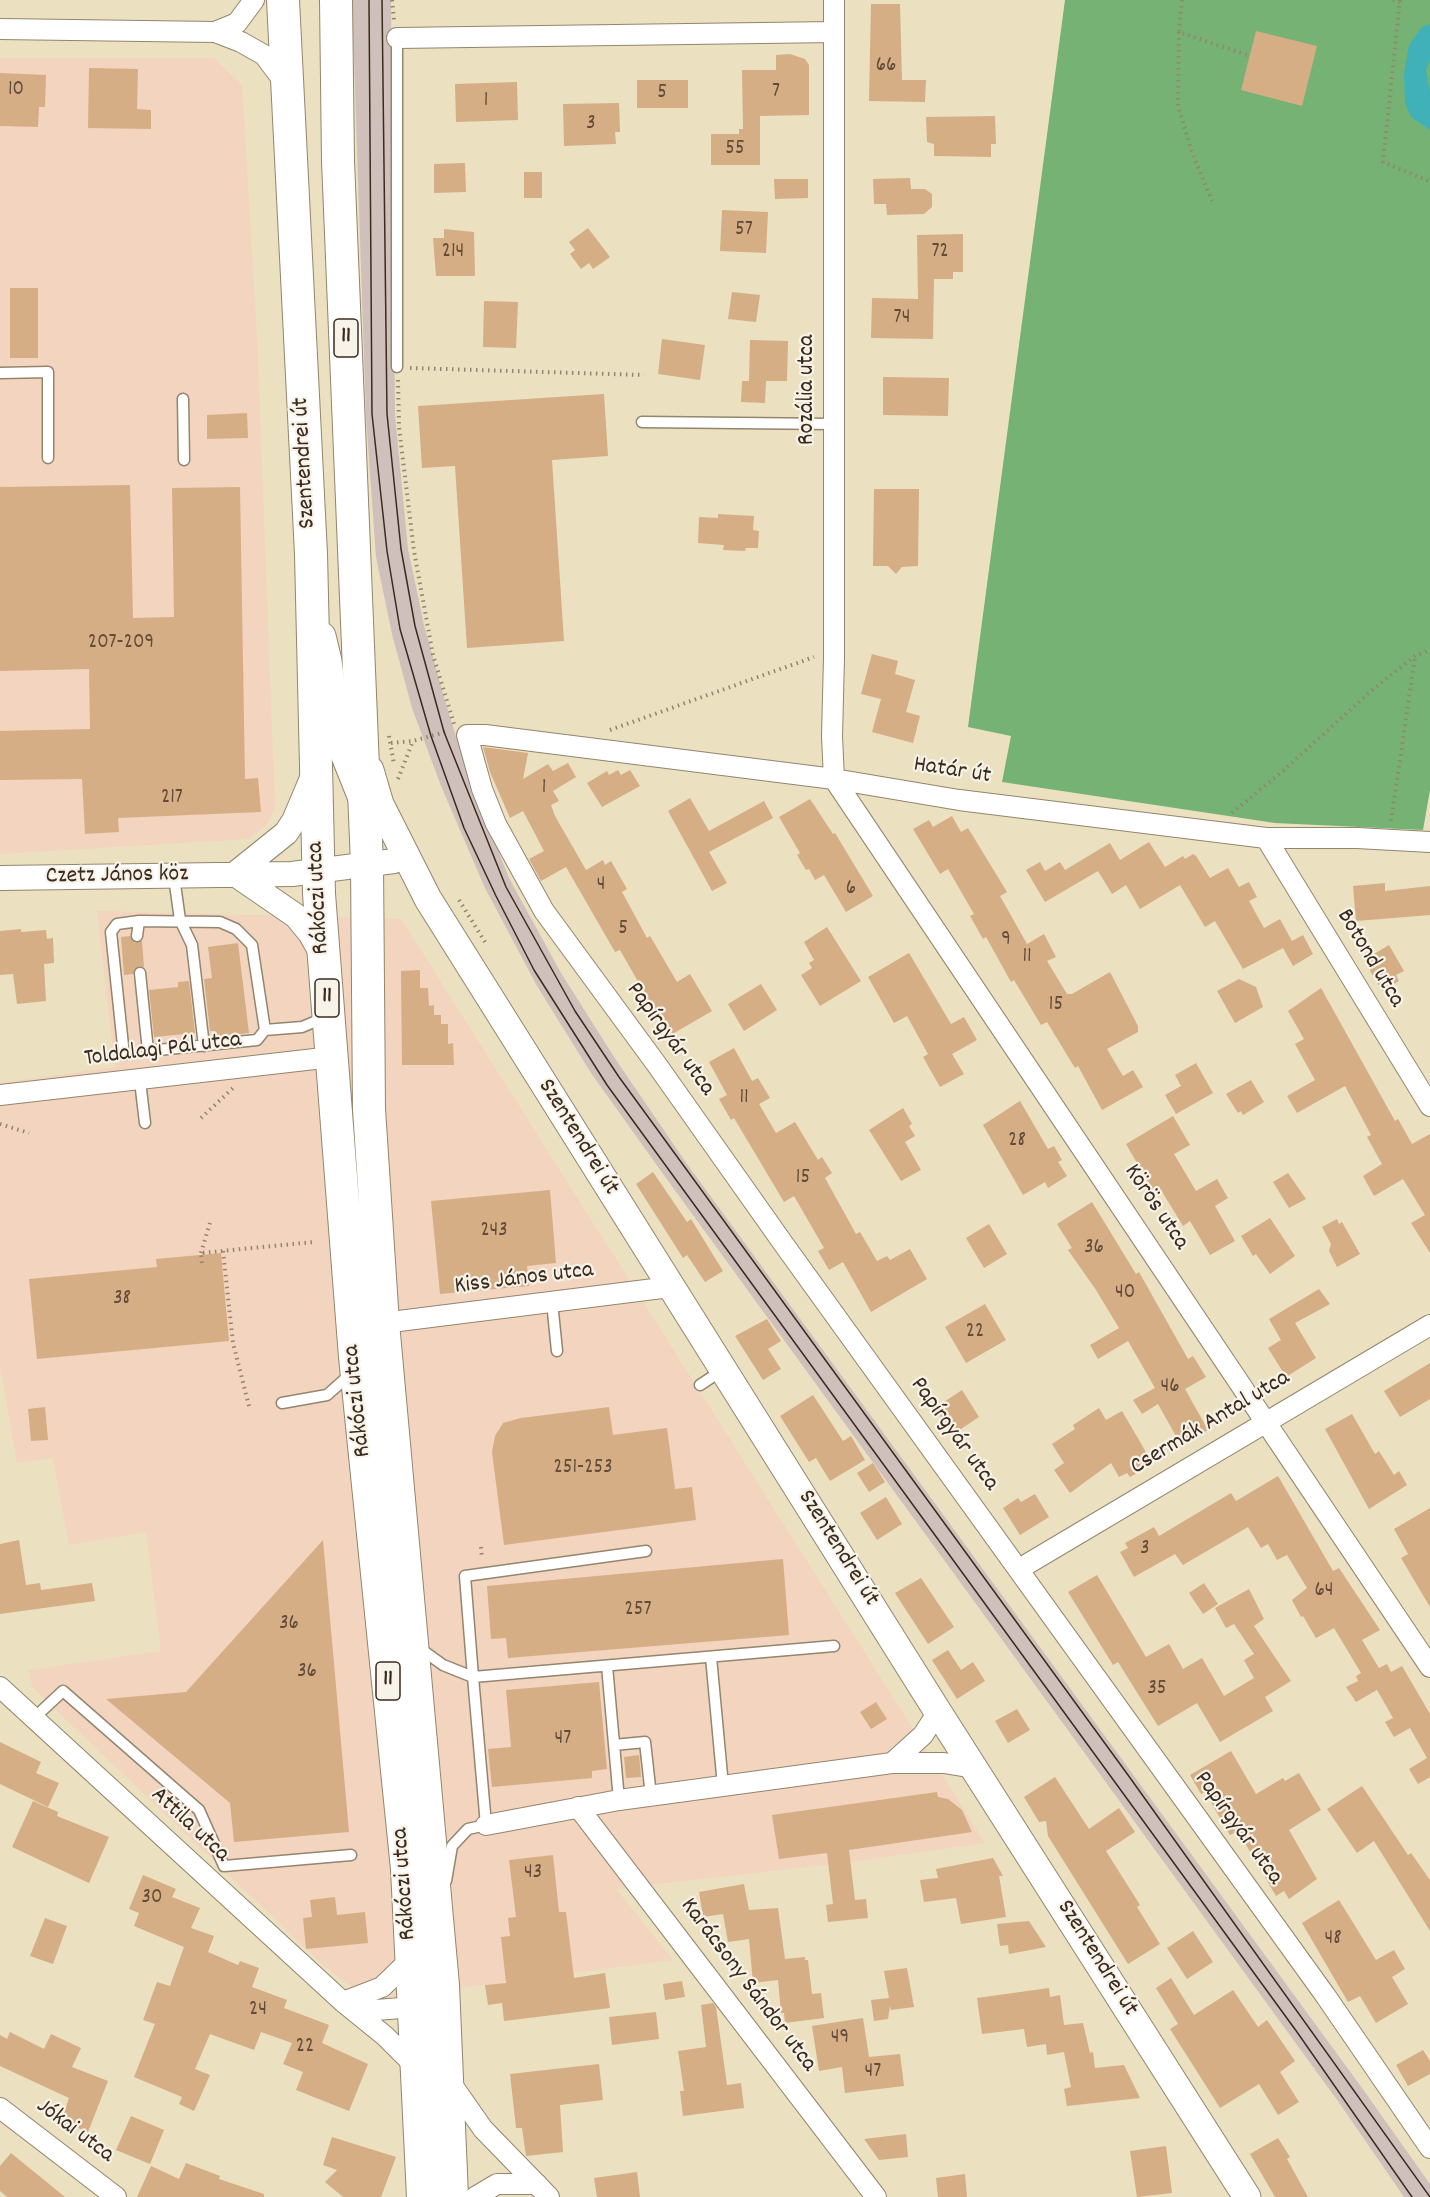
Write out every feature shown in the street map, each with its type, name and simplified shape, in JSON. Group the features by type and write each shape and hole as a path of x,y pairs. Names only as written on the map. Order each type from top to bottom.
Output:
{"main road":[{"name":"Szentendrei út","path":"283,0 285,83 313,603 328,661 339,741 364,802"},
{"name":"Szentendrei út","path":"336,0 338,161 381,739 380,804 428,899 938,1712 1247,2197"},
{"name":"Rákóczi utca","path":"313,603 317,872 355,1357 407,1869 414,2007 432,2073 452,2197"},
{"name":"Rákóczi utca","path":"381,739 364,802 380,863 369,1109 383,1323 443,1985 432,2073 423,2197"},
{"name":"Szentendrei út","path":"380,863 428,899"}],"street":[{"path":"215,32 237,23 254,0"},
{"name":"Rozália utca","path":"834,0 832,736 834,779"},
{"path":"0,28 215,32 242,42 264,55 285,83"},
{"path":"397,38 834,33"},
{"name":"Határ út","path":"467,735 834,779 959,800 1266,838 1388,839 1430,842"},
{"name":"Papírgyár utca","path":"467,735 482,789 496,824 544,911 1325,1995 1430,2148"},
{"path":"315,771 294,821 286,833 235,874 296,916 310,933 324,958"},
{"name":"Körös utca","path":"834,779 1267,1420 1430,1667"},
{"name":"Botond utca","path":"1266,838 1430,1106"},
{"name":"Czetz János köz","path":"0,878 174,877 317,872 380,863"},
{"name":"Toldalagi Pál utca","path":"0,1095 140,1081 259,1064 332,1058"},
{"name":"Kiss János utca","path":"383,1323 670,1287"},
{"name":"Csermák Antal utca","path":"1019,1569 1430,1325"},
{"name":"Attila utca","path":"0,1687 343,2002 432,2073 543,2190"},
{"path":"892,1763 923,1735 938,1712"},
{"path":"486,1825 619,1800 892,1763 944,1763 974,1767"},
{"name":"Karácsony Sándor utca","path":"578,1807 876,2197"},
{"path":"343,2002 382,1988 412,1958"},
{"path":"414,2007 443,1985"},
{"name":"Attila utca","path":"343,2002 376,2010 414,2007"},
{"name":"Jókai utca","path":"0,2108 116,2197"},
{"name":"Attila utca","path":"475,2197 497,2184 543,2190"}],"lane":[{"path":"397,38 395,263 397,367"},
{"path":"0,373 48,372 48,458"},
{"path":"183,399 184,460"},
{"path":"642,422 834,424"},
{"path":"174,877 180,920 192,945 204,1046"},
{"path":"124,1055 111,932 117,924 180,920 220,922 245,936 255,956 265,1030 257,1040 148,1051 140,973"},
{"path":"136,936 139,921"},
{"path":"265,1030 302,1027 328,1016"},
{"path":"140,1081 145,1123"},
{"path":"552,1302 557,1351"},
{"path":"282,1403 327,1395 345,1379 355,1357"},
{"path":"700,1385 724,1369"},
{"path":"447,1888 452,1846 468,1829 486,1825 465,1576 646,1551"},
{"path":"411,1642 443,1665 473,1677 834,1646"},
{"path":"711,1657 723,1786"},
{"path":"607,1666 619,1800"},
{"path":"34,1718 63,1691 199,1810 224,1866 351,1855"},
{"path":"614,1745 645,1742 651,1796"},
{"path":"443,1985 450,1929"}],"path":[{"path":"392,0 392,13"},
{"path":"1182,0 1178,106 1193,155 1212,201"},
{"path":"1393,0 1400,1 1383,162 1429,181"},
{"path":"1179,32 1247,55"},
{"path":"413,741 397,782 381,739 413,741 455,729 433,655 414,551 399,427 397,367 644,375"},
{"path":"1221,833 1221,822 1415,656 1430,650"},
{"path":"1388,839 1415,656"},
{"path":"595,749 606,731 810,657 834,658"},
{"path":"201,1118 259,1064"},
{"path":"0,1124 29,1133"},
{"path":"202,1263 201,1253 210,1223"},
{"path":"201,1253 314,1242"},
{"path":"223,1251 233,1343 249,1406"}],"shaded area":[{"path":"352,0 391,0 395,415 408,549 424,625 445,701 469,778 509,878 561,973 616,1060 687,1164 1362,2088 1430,2184 1430,2197 1404,2197 1340,2104 666,1178 591,1073 537,986 485,888 441,786 412,708 392,634 376,557 366,416"},
{"path":"0,58 214,58 242,85 257,336 275,808 267,824 249,839 0,854"},
{"path":"97,911 401,919 985,1843 850,1862 616,1889 673,1960 368,2000 322,1964 32,1687 29,1670 161,1651 146,1532 69,1545 53,1458 17,1463 0,1365 0,1083 115,1067"}],"green space":[{"path":"1065,0 1430,0 1430,790 1423,830 1275,823 1002,782 1011,736 968,727"}],"water":[{"path":"1430,24 1430,59 1426,70 1430,93 1430,130 1411,117 1405,103 1404,74 1409,45 1422,27"}],"building":[{"path":"871,4 900,4 902,80 926,80 925,102 869,101"},
{"path":"1256,31 1317,46 1302,106 1241,90"},
{"path":"790,54 805,59 809,65 809,115 760,116 760,165 711,165 711,134 739,134 739,129 743,129 742,70 776,70 776,55"},
{"path":"89,68 138,69 137,109 151,110 151,129 88,128"},
{"path":"0,73 46,75 45,107 39,107 38,127 0,126"},
{"path":"637,80 688,80 688,108 637,108"},
{"path":"517,82 518,120 456,122 455,84"},
{"path":"619,103 620,132 615,132 616,144 564,146 563,104"},
{"path":"995,116 996,144 991,144 991,157 934,156 934,144 927,142 926,117"},
{"path":"465,163 466,192 434,193 434,164"},
{"path":"524,172 542,172 542,198 524,198"},
{"path":"910,178 911,189 925,189 932,194 932,207 924,214 887,215 886,204 874,204 873,179"},
{"path":"774,179 808,179 808,198 775,199"},
{"path":"722,210 768,212 766,253 720,251"},
{"path":"588,228 610,257 593,269 589,263 581,269 570,254 575,250 569,242"},
{"path":"444,229 474,232 475,276 436,276 433,238 444,238"},
{"path":"963,234 963,272 953,272 953,279 934,279 933,339 871,338 872,298 918,299 917,235"},
{"path":"10,288 38,288 38,358 10,358"},
{"path":"732,292 760,295 756,322 728,319"},
{"path":"484,301 518,302 516,348 483,347"},
{"path":"662,339 705,345 700,380 658,374"},
{"path":"750,340 788,341 787,381 766,381 765,403 741,402 742,381 749,381"},
{"path":"883,377 949,378 948,416 883,415"},
{"path":"604,394 608,456 552,460 564,641 467,648 455,466 422,468 418,406"},
{"path":"247,413 248,438 207,439 207,415"},
{"path":"130,485 133,618 174,617 172,488 240,487 245,779 258,778 261,812 118,818 119,832 85,834 82,779 0,780 0,731 90,729 89,669 0,671 0,487"},
{"path":"874,489 919,489 918,566 902,567 896,574 888,566 873,566"},
{"path":"718,514 754,516 753,530 759,531 758,548 746,548 745,551 723,550 724,545 698,543 699,517 718,518"},
{"path":"872,654 898,661 895,674 915,680 906,712 920,716 913,743 872,732 881,699 861,694"},
{"path":"483,747 528,753 523,779 548,764 553,771 568,763 576,777 553,791 559,801 551,805 586,870 603,860 605,865 611,861 627,889 622,892 647,938 650,936 677,982 690,974 712,1011 669,1036 620,950 615,952 566,867 541,881 529,859 544,851 523,811 510,818 490,772"},
{"path":"618,770 621,775 630,770 640,786 602,807 587,783 607,771 609,775"},
{"path":"690,798 709,831 764,801 773,818 709,852 727,883 712,891 668,811"},
{"path":"810,799 833,834 835,833 873,896 846,912 824,875 815,880 809,869 806,870 797,855 800,853 779,817"},
{"path":"952,816 961,832 968,828 1007,892 1000,896 1027,944 1044,934 1056,957 1047,961 1067,994 1072,994 1110,972 1138,1026 1138,1032 1107,1049 1123,1076 1133,1070 1143,1087 1102,1110 1078,1066 1075,1068 1047,1022 1041,1025 1014,980 1011,982 986,937 983,939 970,916 974,914 948,869 940,874 913,829 929,820 933,827"},
{"path":"1149,842 1165,867 1183,856 1185,859 1193,854 1210,878 1228,868 1239,887 1249,882 1257,897 1249,901 1264,928 1280,919 1292,941 1303,935 1313,954 1293,966 1283,948 1243,969 1215,921 1205,927 1180,885 1140,909 1126,885 1112,894 1098,871 1045,902 1026,870 1040,862 1045,871 1060,862 1065,870 1110,843 1120,860"},
{"path":"1385,883 1385,891 1430,886 1430,915 1356,921 1353,886"},
{"path":"827,927 861,981 820,1006 801,975 812,968 809,963 814,960 804,942"},
{"path":"21,929 21,932 46,930 47,939 53,938 54,963 44,964 46,1001 17,1004 13,974 0,975 0,931"},
{"path":"130,936 135,943 142,941 144,967 139,966 133,974 124,975 121,937"},
{"path":"238,943 249,1033 215,1037 214,1031 210,1031 204,979 212,978 208,947"},
{"path":"1389,945 1404,971 1396,975 1399,981 1382,991 1364,960"},
{"path":"909,953 951,1024 964,1017 977,1040 952,1054 964,1074 940,1087 923,1057 928,1054 907,1016 894,1023 868,977"},
{"path":"420,970 420,988 428,988 429,1006 434,1005 434,1015 441,1015 441,1024 448,1024 448,1044 453,1043 454,1065 402,1065 401,971"},
{"path":"1239,979 1256,987 1263,1007 1235,1023 1217,991"},
{"path":"189,981 195,1033 154,1037 149,990 178,987 178,982"},
{"path":"761,984 777,1010 744,1031 728,1004"},
{"path":"1321,988 1395,1121 1398,1119 1412,1144 1430,1134 1430,1253 1411,1223 1425,1215 1403,1179 1374,1196 1363,1176 1382,1164 1367,1137 1371,1135 1345,1086 1297,1113 1287,1096 1315,1080 1295,1044 1304,1039 1288,1011"},
{"path":"734,1048 752,1081 758,1078 770,1098 759,1104 776,1133 795,1122 818,1160 822,1157 832,1173 825,1178 856,1234 860,1232 877,1261 887,1256 890,1260 910,1249 927,1279 871,1312 843,1262 829,1270 818,1251 824,1248 794,1196 784,1202 734,1118 731,1120 719,1099 727,1095 709,1062"},
{"path":"1196,1063 1213,1093 1176,1114 1165,1095 1181,1086 1175,1075"},
{"path":"1251,1080 1264,1102 1243,1115 1241,1111 1238,1113 1226,1094"},
{"path":"1020,1101 1048,1149 1054,1146 1062,1160 1058,1162 1067,1176 1048,1188 1045,1182 1023,1195 983,1125"},
{"path":"903,1108 912,1124 909,1126 915,1136 905,1142 921,1170 901,1181 869,1130"},
{"path":"1173,1116 1190,1145 1174,1154 1196,1191 1217,1179 1228,1198 1215,1206 1235,1241 1210,1255 1190,1221 1183,1226 1161,1190 1155,1194 1126,1144"},
{"path":"653,1172 687,1222 691,1219 723,1271 705,1282 687,1255 683,1258 636,1184"},
{"path":"1288,1173 1306,1199 1289,1208 1273,1182"},
{"path":"550,1190 556,1263 527,1266 529,1286 440,1294 431,1201"},
{"path":"1092,1202 1136,1274 1139,1272 1188,1359 1193,1356 1206,1377 1185,1389 1208,1430 1181,1445 1158,1404 1142,1414 1133,1400 1155,1388 1128,1341 1098,1359 1090,1345 1119,1328 1068,1250 1072,1248 1057,1224"},
{"path":"1270,1218 1295,1256 1270,1274 1256,1254 1253,1256 1241,1236"},
{"path":"1337,1219 1339,1224 1342,1222 1360,1254 1337,1267 1329,1251 1331,1244 1322,1227"},
{"path":"989,1224 1007,1254 984,1268 966,1238"},
{"path":"221,1253 229,1341 37,1359 29,1279 157,1267 156,1259"},
{"path":"1319,1289 1330,1304 1295,1323 1316,1358 1286,1377 1268,1348 1281,1340 1269,1319"},
{"path":"985,1304 1006,1340 966,1363 945,1327"},
{"path":"767,1319 781,1341 768,1349 781,1369 763,1380 735,1336"},
{"path":"1430,1363 1430,1399 1400,1417 1384,1391"},
{"path":"962,1390 979,1417 952,1435 935,1408"},
{"path":"813,1395 843,1441 851,1436 865,1460 830,1481 816,1458 809,1462 780,1416"},
{"path":"45,1407 48,1440 31,1441 28,1409"},
{"path":"609,1407 613,1435 667,1428 675,1489 692,1487 696,1520 504,1545 492,1452 495,1436 503,1423 521,1418"},
{"path":"1099,1408 1106,1420 1122,1411 1150,1459 1142,1464 1144,1469 1130,1477 1127,1473 1119,1477 1111,1463 1070,1493 1054,1470 1064,1463 1052,1444 1075,1429 1073,1425"},
{"path":"1352,1414 1375,1454 1379,1451 1394,1475 1399,1471 1407,1485 1369,1509 1325,1429"},
{"path":"873,1463 885,1482 869,1492 857,1473"},
{"path":"1278,1476 1333,1571 1339,1568 1380,1630 1362,1640 1379,1668 1387,1664 1391,1672 1402,1666 1430,1714 1430,1777 1418,1784 1409,1769 1427,1758 1410,1728 1394,1737 1385,1722 1393,1718 1377,1690 1356,1702 1346,1687 1358,1681 1356,1676 1361,1673 1334,1628 1316,1638 1303,1616 1301,1617 1292,1600 1307,1588 1287,1555 1277,1560 1268,1544 1261,1548 1248,1527 1183,1565 1175,1554 1134,1577 1120,1552 1128,1548 1125,1543 1154,1527 1159,1536 1231,1493 1236,1501"},
{"path":"1035,1494 1049,1517 1020,1535 1003,1508 1018,1498 1021,1502"},
{"path":"886,1497 902,1524 877,1540 860,1513"},
{"path":"1430,1508 1430,1607 1401,1558 1408,1554 1394,1529"},
{"path":"19,1540 26,1585 40,1583 41,1590 92,1583 95,1601 0,1614 0,1544"},
{"path":"323,1540 349,1832 234,1842 230,1803 106,1699 186,1692"},
{"path":"783,1559 789,1635 508,1658 506,1638 491,1639 487,1586"},
{"path":"1097,1575 1146,1657 1169,1644 1183,1669 1202,1658 1224,1696 1254,1678 1244,1660 1254,1654 1234,1624 1226,1628 1215,1608 1249,1589 1264,1619 1254,1626 1291,1681 1265,1697 1273,1711 1220,1742 1197,1703 1158,1726 1118,1662 1113,1665 1068,1592"},
{"path":"921,1578 954,1627 928,1644 895,1593"},
{"path":"1204,1583 1218,1604 1203,1614 1189,1593"},
{"path":"948,1650 961,1670 973,1662 985,1681 957,1699 932,1660"},
{"path":"599,1682 607,1769 592,1771 592,1778 492,1787 488,1749 511,1747 506,1690"},
{"path":"876,1702 887,1719 871,1729 860,1712"},
{"path":"1017,1709 1030,1730 1008,1743 995,1721"},
{"path":"0,1742 41,1762 36,1773 59,1783 48,1807 0,1784"},
{"path":"1231,1751 1256,1794 1283,1778 1285,1781 1299,1773 1321,1810 1289,1830 1317,1879 1289,1899 1284,1891 1276,1896 1238,1831 1230,1835 1205,1792 1201,1794 1190,1775"},
{"path":"639,1755 641,1777 626,1778 624,1757"},
{"path":"1055,1777 1089,1829 1119,1808 1135,1832 1106,1851 1140,1905 1137,1907 1160,1944 1128,1964 1048,1836 1046,1821 1039,1822 1024,1797"},
{"path":"1362,1786 1408,1855 1411,1853 1430,1880 1430,1931 1374,1841 1357,1853 1327,1809"},
{"path":"937,1792 938,1797 948,1799 962,1810 972,1832 849,1850 855,1900 866,1899 868,1918 828,1922 826,1905 833,1904 827,1853 779,1859 772,1815"},
{"path":"33,1801 58,1812 57,1816 109,1837 89,1883 12,1847"},
{"path":"553,1855 559,1912 566,1912 574,1978 605,1973 610,2008 504,2021 502,2003 488,2005 485,1985 506,1983 501,1937 510,1936 508,1918 516,1917 509,1860"},
{"path":"993,1858 1003,1876 999,1876 1006,1917 961,1924 956,1898 924,1902 920,1880 938,1878 936,1869"},
{"path":"143,1875 176,1889 172,1897 200,1908 191,1928 214,1936 208,1952 238,1965 240,1961 259,1968 252,1987 287,2000 284,2008 329,2025 322,2043 368,2064 349,2111 296,2090 303,2072 283,2064 292,2043 261,2032 254,2050 210,2034 195,2069 210,2075 194,2111 179,2104 182,2097 134,2077 155,2024 143,2020 157,1982 170,1986 184,1947 134,1926 139,1913 129,1909"},
{"path":"744,1884 749,1910 778,1908 785,1959 805,1957 805,1960 808,1960 812,1994 821,1993 824,2018 785,2023 784,2013 781,2013 778,1980 753,1983 749,1939 728,1942 723,1914 703,1917 699,1892"},
{"path":"335,1897 337,1915 365,1912 368,1943 306,1949 303,1918 312,1917 310,1900"},
{"path":"1339,1900 1376,1960 1394,1950 1405,1969 1392,1977 1408,2004 1376,2023 1360,1996 1348,2002 1302,1923"},
{"path":"45,1918 67,1926 53,1964 30,1956"},
{"path":"1029,1921 1046,1947 1009,1954 1008,1945 1000,1946 997,1924"},
{"path":"1193,1931 1213,1962 1187,1979 1167,1948"},
{"path":"907,1968 914,2007 891,2010 890,2006 888,2019 874,2021 871,2000 889,1998 884,1971"},
{"path":"1171,1978 1194,2015 1233,1990 1258,2027 1267,2020 1295,2061 1280,2072 1299,2102 1278,2115 1259,2084 1220,2108 1170,2029 1178,2024 1156,1988"},
{"path":"682,1981 685,1997 665,2000 663,1984"},
{"path":"1049,1988 1050,1997 1060,1995 1064,2025 1083,2023 1090,2053 1093,2052 1095,2068 1124,2065 1140,2098 1067,2106 1064,2089 1071,2087 1064,2052 1047,2055 1046,2044 1027,2047 1024,2029 982,2034 977,1998"},
{"path":"713,2003 716,2007 727,2085 741,2083 744,2108 683,2116 680,2091 684,2091 678,2051 706,2047 701,2005"},
{"path":"656,2012 659,2039 612,2045 609,2017"},
{"path":"863,2018 869,2057 900,2054 904,2086 845,2093 842,2067 819,2071 812,2026"},
{"path":"10,2032 44,2049 51,2034 81,2048 72,2067 108,2081 88,2132 61,2121 69,2098 0,2066 0,2035 7,2039"},
{"path":"1423,2050 1430,2061 1430,2074 1408,2086 1396,2065"},
{"path":"599,2064 603,2100 560,2105 563,2152 526,2156 522,2128 516,2128 510,2074"},
{"path":"131,2116 164,2130 150,2164 116,2150"},
{"path":"906,2134 908,2157 879,2160 864,2139"},
{"path":"332,2137 396,2157 381,2197 343,2197 325,2182 337,2170 323,2165"},
{"path":"1278,2138 1290,2157 1287,2159 1308,2197 1275,2197 1250,2154"},
{"path":"1166,2146 1172,2193 1137,2197 1130,2151"},
{"path":"11,2153 65,2197 7,2197 0,2191 0,2166"},
{"path":"186,2163 220,2176 219,2179 264,2194 264,2197 137,2197 151,2166 179,2179"},
{"path":"637,2172 640,2197 597,2197 594,2178"},
{"path":"965,2174 967,2197 938,2197 936,2178"}],"tram line":[{"path":"369,0 372,414 387,551 400,629 431,736 464,828 496,896 534,970 607,1085 1297,2032 1412,2197"},
{"path":"382,0 387,414 401,549 415,626 444,732 506,887 575,1011 619,1077 1128,1775 1430,2197"}]}
